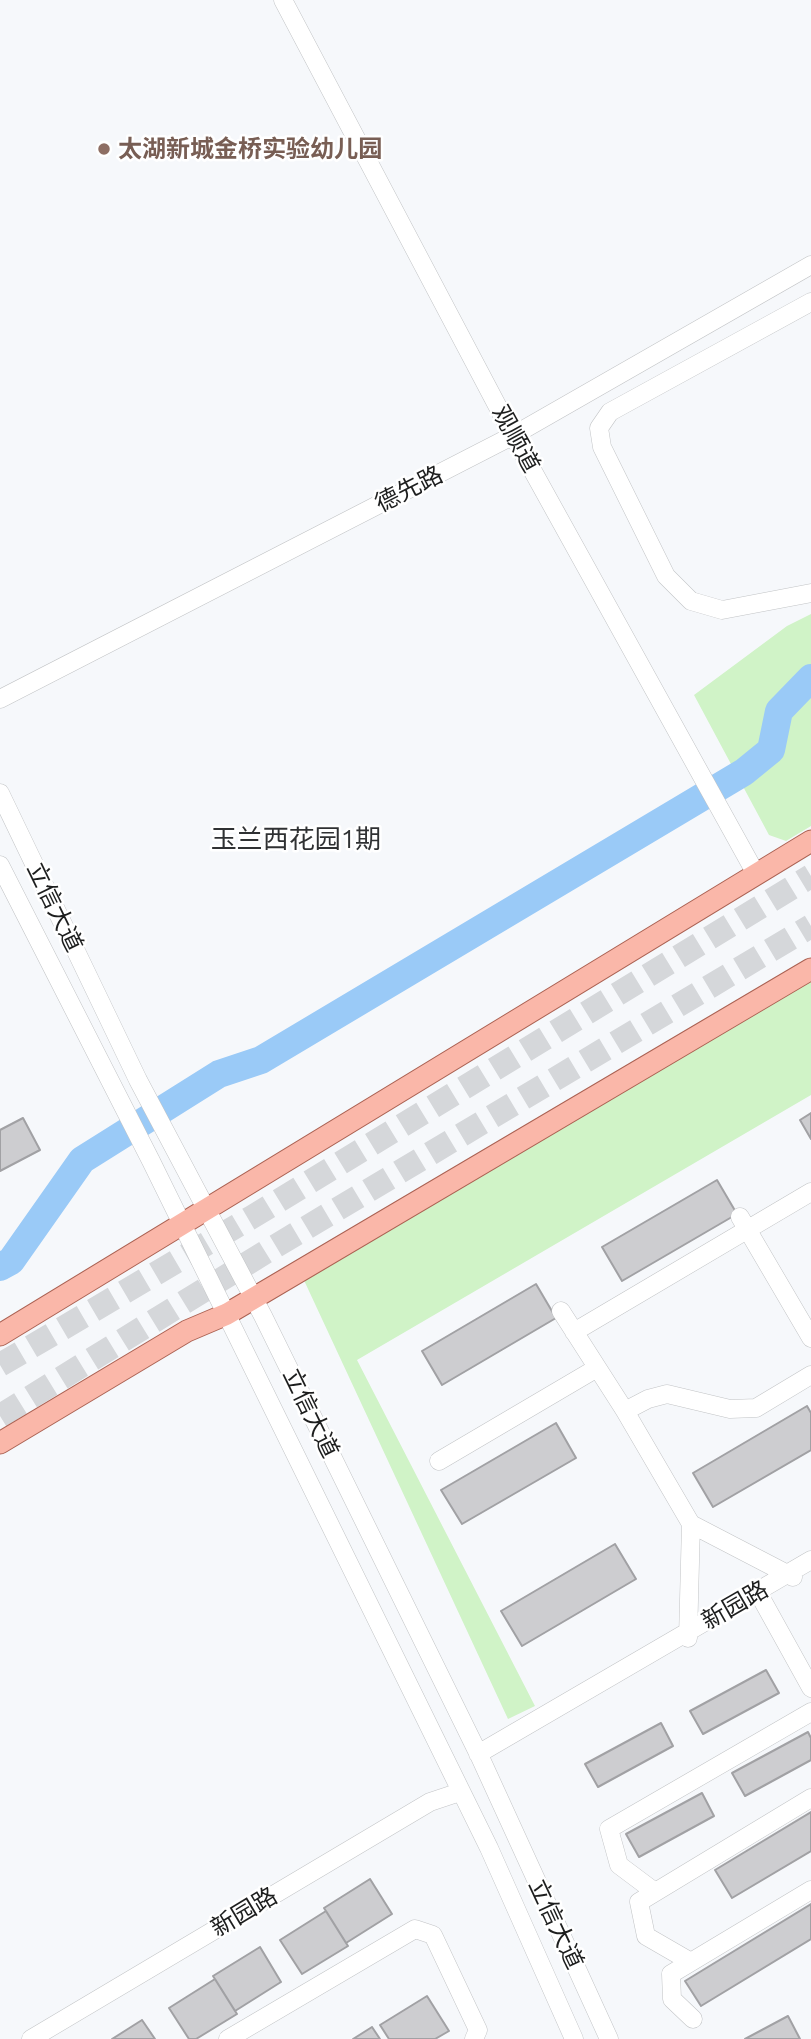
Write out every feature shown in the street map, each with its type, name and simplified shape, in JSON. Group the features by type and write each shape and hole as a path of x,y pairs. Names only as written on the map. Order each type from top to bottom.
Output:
{"main road":[{"path":"0,1335 811,841"},
{"path":"0,1443 187,1331 227,1314 811,969"}],"street":[{"name":"观顺道","path":"283,0 515,430 760,872"},
{"name":"观顺道","path":"291,0 515,430"},
{"name":"德先路","path":"0,691 515,430 811,257"},
{"name":"德先路","path":"0,699 515,430 811,265"},
{"path":"811,302 610,412 599,428 602,447 666,576 691,601 722,610 811,593"},
{"name":"立信大道","path":"0,793 138,1080 253,1297 479,1755 609,2039"},
{"name":"立信大道","path":"0,865 227,1314 462,1795 574,2039"},
{"path":"574,1332 744,1224 811,1192"},
{"path":"744,1224 811,1338"},
{"path":"561,1311 625,1411 691,1524 688,1635"},
{"path":"439,1461 597,1368"},
{"path":"625,1411 648,1399 667,1394 730,1409 756,1408 811,1375"},
{"path":"691,1524 791,1575"},
{"name":"新园路","path":"688,1635 760,1596 811,1560"},
{"name":"新园路","path":"479,1755 811,1566"},
{"path":"760,1596 811,1688"},
{"path":"655,1892 620,1865 609,1829 811,1712"},
{"name":"新园路","path":"31,2039 430,1801 462,1795"},
{"name":"新园路","path":"42,2039 433,1808 462,1795"},
{"path":"691,1962 646,1936 639,1902 811,1798"},
{"path":"693,2019 672,1999 671,1974 811,1890"},
{"path":"228,2039 415,1929 433,1935 478,2030 474,2039"}],"green space":[{"path":"811,614 811,826 786,841 769,835 694,695 787,626"},
{"path":"811,973 811,1095 357,1360 535,1706 508,1719 302,1276"}],"building":[{"path":"811,1113 811,1139 800,1120"},
{"path":"23,1118 40,1150 0,1171 0,1130"},
{"path":"717,1180 737,1214 622,1281 602,1247"},
{"path":"536,1284 556,1318 442,1385 422,1351"},
{"path":"807,1406 811,1413 811,1450 713,1507 693,1473"},
{"path":"556,1423 576,1458 462,1524 441,1490"},
{"path":"615,1544 636,1579 522,1646 501,1611"},
{"path":"766,1670 779,1693 703,1734 690,1711"},
{"path":"661,1723 673,1746 598,1787 585,1764"},
{"path":"808,1732 811,1738 811,1760 745,1796 732,1773"},
{"path":"702,1793 714,1816 639,1857 626,1834"},
{"path":"811,1812 811,1851 732,1898 715,1870"},
{"path":"370,1879 392,1914 346,1943 324,1908"},
{"path":"811,1904 811,1939 701,2006 685,1981"},
{"path":"326,1911 348,1946 302,1974 280,1940"},
{"path":"260,1947 281,1982 235,2011 213,1976"},
{"path":"215,1979 237,2014 196,2039 189,2039 169,2008"},
{"path":"427,1996 449,2031 435,2039 389,2039 380,2025"},
{"path":"788,2016 800,2039 745,2039"},
{"path":"142,2020 155,2039 112,2039"},
{"path":"372,2027 380,2039 353,2039"}],"waterway":[{"path":"0,1267 11,1261 82,1160 219,1074 261,1060 744,772 771,750 779,711 811,678"}],"tunnel":[{"path":"0,1365 252,1217 811,876"},
{"path":"0,1416 269,1250 811,926"}],"place":[{"name":"太湖新城金桥实验幼儿园","path":"104,149"}],"district":[{"name":"玉兰西花园1期","path":"296,839"}]}
